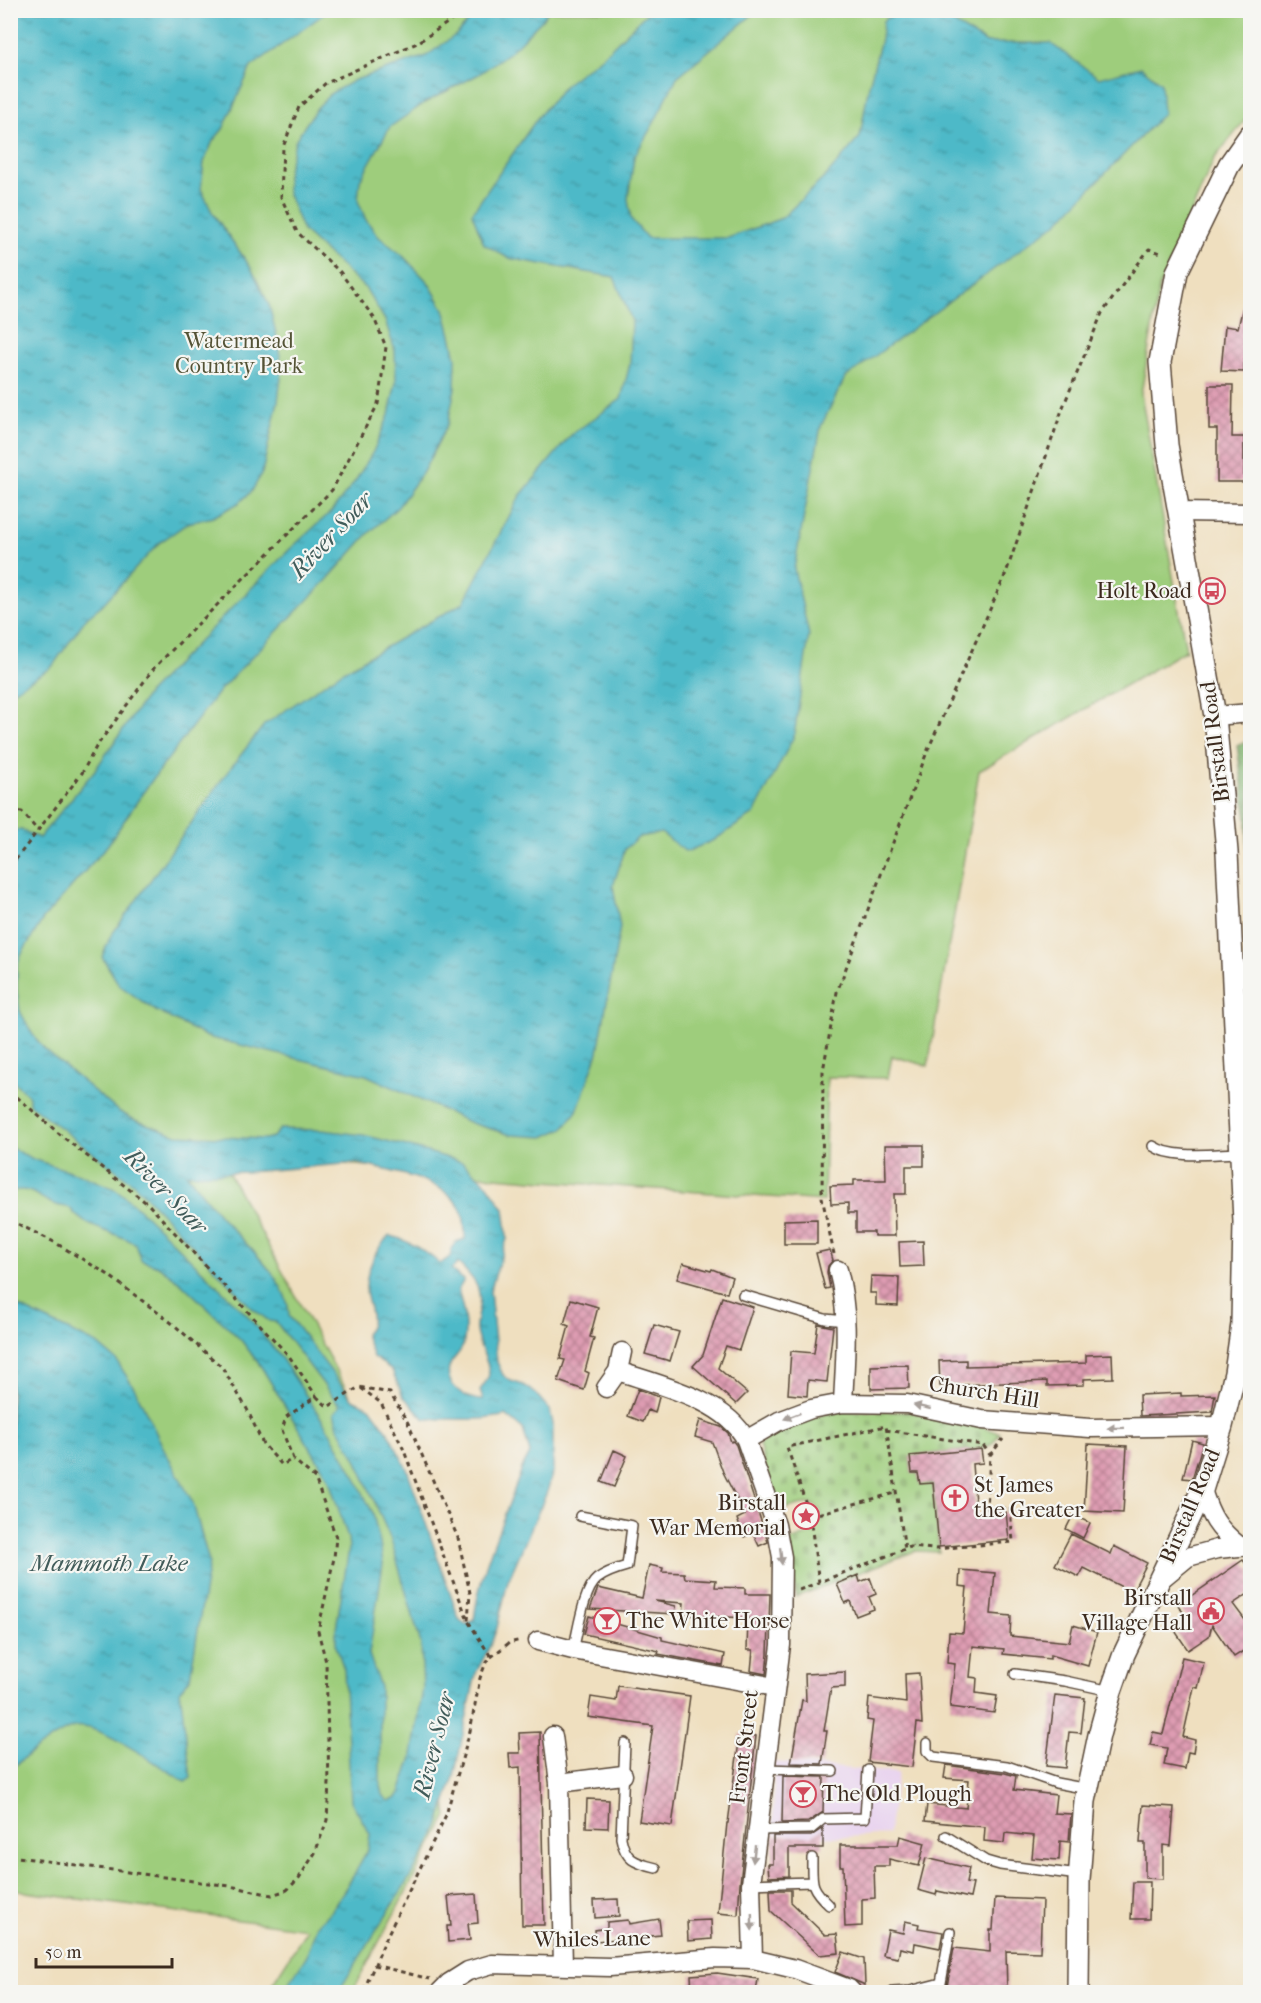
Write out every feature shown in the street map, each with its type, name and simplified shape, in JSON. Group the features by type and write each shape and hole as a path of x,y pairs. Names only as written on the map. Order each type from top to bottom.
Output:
{"street":[{"name":"Birstall Road","path":"1078,1992 1079,1875 1088,1789 1098,1735 1124,1654 1202,1490 1222,1426 1235,1373 1242,1324 1244,1222 1241,1153 1242,966 1227,852 1215,716 1167,445 1160,362 1177,272 1229,165 1251,135"},
{"path":"1179,512 1251,513"},
{"path":"1215,716 1251,713"},
{"path":"838,1270 844,1294 846,1321 843,1403"},
{"path":"606,1388 618,1371 622,1352"},
{"path":"618,1371 714,1407 742,1431 746,1440"},
{"name":"Church Hill","path":"746,1440 790,1416 811,1408 843,1403 907,1404 982,1420 1090,1428 1222,1426"},
{"name":"Front Street","path":"746,1440 776,1525 782,1557 781,1645 751,1884 753,1959"},
{"path":"1202,1490 1211,1516 1221,1531 1245,1546"},
{"path":"1158,1581 1188,1557 1203,1552 1245,1546"},
{"path":"538,1641 573,1650 775,1687"},
{"path":"554,1736 559,1783 563,1966"},
{"path":"559,1783 623,1775"},
{"name":"Whiles Lane","path":"445,1988 468,1971 492,1964 610,1967 715,1958 753,1959"},
{"path":"753,1959 795,1969 852,1992"}],"lane":[{"path":"1153,1146 1159,1150 1181,1154 1241,1153"},
{"path":"743,1295 825,1319 846,1321"},
{"path":"573,1650 586,1597 595,1581 610,1571 627,1566 632,1526 580,1516"},
{"path":"1015,1674 1065,1681 1111,1691"},
{"path":"625,1743 621,1838 623,1851 630,1859 656,1868"},
{"path":"927,1743 927,1751 933,1757 1007,1766 1056,1784 1088,1789"},
{"path":"765,1768 833,1771"},
{"path":"757,1830 811,1829 823,1819 865,1818 868,1770"},
{"path":"946,1836 986,1861 1000,1865 1079,1875"},
{"path":"812,1858 812,1882 815,1892 829,1905"},
{"path":"751,1884 812,1882"},
{"path":"893,1992 910,1991 941,1983 950,1932"}],"path":[{"path":"10,867 82,773 96,747 154,668 332,490 378,404 386,347 374,318 340,272 297,232 281,197 283,147 299,107 326,83 417,42 467,10"},
{"path":"838,1270 822,1197 823,1071 837,992 927,752 1006,573 1063,406 1102,313 1149,249 1183,260"},
{"path":"10,811 22,813 38,831"},
{"path":"10,1091 63,1137 149,1205 289,1356 315,1398 328,1407 359,1387 390,1393 408,1423 458,1538 470,1593 468,1621"},
{"path":"10,1220 54,1242 107,1274 173,1324 222,1367 247,1409 263,1444 282,1465 293,1459"},
{"path":"359,1387 381,1403 403,1448 468,1621 490,1656"},
{"path":"10,1856 230,1886 272,1895 287,1890 299,1878 315,1853 327,1820 329,1784 326,1662 318,1631 334,1558 336,1537 315,1478 293,1459 282,1430 286,1417 315,1398"},
{"path":"782,1597 910,1547 935,1549 1013,1542 1010,1508 987,1509 990,1455 1014,1423"},
{"path":"819,1583 810,1516 787,1448 886,1426 905,1549"},
{"path":"886,1430 984,1445 990,1455"},
{"path":"810,1516 896,1493"},
{"path":"363,1992 446,1815 470,1731 480,1678 485,1665 490,1656 509,1643 523,1640 538,1641"},
{"path":"374,1965 445,1988"}],"shaded area":[{"path":"774,1762 898,1773 888,1834 846,1837 773,1835"}],"green space":[{"name":"Watermead Country Park","path":"11,11 1250,11 1250,114 1214,159 1159,288 1141,394 1186,650 979,771 928,1066 892,1056 888,1078 827,1077 824,1201 531,1180 218,1153 374,1440 407,1517 447,1816 352,1992 267,1992 307,1929 11,1890"},
{"path":"1250,741 1249,943 1247,820 1237,745"},
{"path":"839,1411 910,1412 983,1427 1000,1433 991,1445 981,1449 910,1456 912,1473 918,1473 920,1484 933,1483 939,1552 915,1551 796,1597 790,1541 813,1533 820,1520 821,1511 806,1504 778,1512 759,1445 778,1431 796,1422"}],"water":[{"path":"11,10 328,11 251,67 223,129 213,141 204,162 201,189 212,212 251,268 269,305 277,337 282,370 278,401 262,473 252,491 239,503 213,517 188,523 159,543 102,605 87,617 51,668 11,692"},
{"name":"River Soar","path":"479,10 548,11 511,51 479,74 426,102 390,127 360,180 358,201 366,220 379,237 402,255 428,282 444,309 456,358 455,388 448,423 423,472 398,507 368,534 327,580 219,691 147,787 107,846 43,919 21,955 17,967 20,1011 33,1035 45,1050 118,1111 135,1120 177,1135 265,1139 273,1137 280,1129 322,1130 363,1135 462,1162 488,1185 504,1209 507,1239 490,1291 497,1362 503,1375 535,1393 550,1410 553,1424 553,1471 547,1492 508,1581 497,1628 476,1673 454,1777 439,1824 426,1851 340,1992 284,1992 307,1955 317,1925 332,1910 368,1849 370,1834 351,1801 344,1669 336,1646 336,1628 349,1549 348,1538 328,1477 262,1368 241,1340 180,1282 158,1266 141,1260 136,1244 92,1226 70,1208 53,1204 32,1192 11,1191 11,1148 35,1160 79,1174 117,1190 137,1207 247,1315 282,1359 325,1424 355,1476 373,1514 380,1543 383,1564 369,1654 380,1687 380,1780 383,1795 388,1801 396,1799 400,1793 411,1761 423,1688 421,1644 391,1540 356,1459 338,1427 334,1413 340,1406 276,1322 269,1321 252,1308 134,1184 29,1104 29,1096 11,1079 11,830 22,830 39,838 95,770 149,692 289,550 332,511 356,480 373,452 389,415 396,382 395,351 385,320 366,289 303,231 287,192 287,174 296,139 316,109 331,93 355,80 426,56 457,34","holes":["356,1163 400,1173 430,1183 444,1191 462,1212 465,1226 465,1239 456,1242 451,1249 451,1256 440,1264 416,1247 395,1237 389,1236 380,1247 366,1281 371,1323 365,1334 373,1357 392,1370 403,1396 425,1419 476,1419 506,1415 523,1429 530,1453 522,1468 487,1562 474,1620 466,1625 459,1619 407,1469 388,1432 370,1407 352,1399 289,1316 287,1302 274,1276 222,1218 187,1174 247,1172","458,1263 475,1282 479,1294 476,1330 489,1369 487,1381 480,1390 483,1400 470,1398 463,1394 453,1385 448,1372 462,1348 465,1334 464,1316 458,1290 464,1280 451,1270"]},
{"path":"649,11 757,11 677,77 634,157 628,199 631,219 647,238 728,238 782,218 827,175 860,137 883,21 896,11 933,11 987,43 1050,43 1099,78 1141,67 1161,83 1163,114 1058,222 845,378 821,426 794,569 809,635 794,736 754,814 714,840 686,852 661,833 639,837 625,849 613,886 620,927 598,1052 577,1111 564,1128 544,1137 511,1135 471,1123 366,1075 207,1037 156,1011 119,985 102,957 110,937 226,774 264,725 345,670 463,603 520,496 571,435 621,399 630,364 632,321 614,277 508,258 484,244 472,213 538,117 567,83 603,56"},
{"name":"Mammoth Lake","path":"11,1303 97,1344 116,1360 135,1389 193,1503 209,1562 190,1678 180,1690 191,1778 185,1782 114,1738 85,1727 74,1727 51,1739 18,1763 13,1768 11,1787"}],"building":[{"path":"1245,298 1251,298 1251,350 1245,350 1244,372 1221,371 1225,326 1238,328"},
{"path":"1209,385 1233,385 1232,437 1244,437 1244,482 1217,482 1217,429 1209,429"},
{"path":"885,1145 924,1145 924,1166 906,1166 906,1194 894,1194 895,1236 874,1236 874,1232 856,1232 856,1213 848,1213 848,1203 831,1204 830,1186 854,1185 854,1180 886,1180"},
{"path":"817,1219 817,1244 784,1244 784,1220"},
{"path":"923,1241 924,1266 900,1267 899,1242"},
{"path":"830,1250 833,1260 827,1272 830,1288 825,1289 816,1253"},
{"path":"683,1263 711,1271 712,1269 732,1277 727,1293 677,1279"},
{"path":"871,1276 899,1277 898,1306 876,1305 876,1293 870,1293"},
{"path":"722,1297 753,1307 739,1350 726,1346 718,1368 747,1393 736,1404 693,1366 703,1355"},
{"path":"571,1299 598,1307 590,1337 594,1338 585,1371 589,1373 584,1390 558,1381 565,1360 560,1359 569,1326 564,1324"},
{"path":"818,1324 833,1327 827,1382 808,1380 807,1396 788,1394 791,1351 814,1353"},
{"path":"654,1325 679,1332 670,1361 645,1354"},
{"path":"1112,1354 1113,1378 1084,1379 1084,1385 1047,1386 1047,1381 940,1386 939,1361 966,1360 966,1366 1086,1363 1086,1355"},
{"path":"908,1365 909,1388 871,1389 871,1366"},
{"path":"638,1389 659,1397 655,1413 648,1410 643,1422 628,1416"},
{"path":"1181,1393 1181,1396 1215,1395 1212,1412 1140,1416 1139,1395"},
{"path":"700,1420 721,1427 728,1433 731,1442 733,1441 736,1445 768,1542 759,1546 753,1533 744,1537 737,1519 745,1515 723,1472 712,1442 695,1437"},
{"path":"1192,1440 1203,1443 1192,1479 1183,1478"},
{"path":"1088,1444 1127,1446 1123,1513 1084,1511"},
{"name":"St James the Greater","path":"981,1449 983,1463 972,1464 976,1515 1006,1512 1009,1540 939,1547 933,1483 920,1484 918,1473 912,1473 910,1456"},
{"path":"614,1450 627,1456 614,1487 601,1482"},
{"path":"1073,1515 1090,1523 1083,1538 1066,1529"},
{"path":"1071,1534 1111,1554 1114,1546 1147,1563 1132,1592 1084,1568 1079,1577 1055,1565"},
{"name":"Birstall Village Hall","path":"1243,1560 1251,1570 1251,1592 1233,1604 1251,1628 1251,1646 1234,1657 1212,1625 1209,1636 1188,1650 1173,1628 1187,1618 1178,1605"},
{"path":"649,1565 663,1568 662,1572 684,1573 685,1578 716,1580 715,1587 745,1588 745,1594 770,1594 766,1674 751,1671 753,1650 747,1650 748,1618 683,1615 684,1603 655,1601 676,1606 675,1614 590,1609 598,1588 642,1598"},
{"path":"960,1570 995,1573 991,1614 1011,1616 1010,1636 1069,1642 1073,1625 1097,1632 1088,1666 1050,1655 1050,1659 1003,1654 1004,1649 973,1646 970,1677 977,1678 976,1693 997,1696 994,1713 950,1707 955,1664 947,1663 949,1632 963,1633 967,1587 959,1586"},
{"path":"858,1575 860,1582 870,1578 876,1594 869,1597 874,1609 856,1616 850,1601 845,1603 837,1584"},
{"path":"589,1616 662,1637 662,1640 725,1654 723,1666 658,1654 659,1651 584,1634"},
{"path":"1182,1657 1204,1662 1198,1688 1194,1687 1183,1737 1195,1740 1193,1753 1188,1752 1185,1769 1164,1765 1167,1748 1150,1745 1153,1732 1163,1734"},
{"path":"845,1672 845,1687 831,1688 824,1731 827,1731 822,1764 791,1763 802,1700 806,1701 805,1674"},
{"path":"919,1673 922,1724 917,1723 912,1767 868,1762 873,1721 867,1720 869,1698 906,1703 905,1674"},
{"path":"618,1686 690,1696 672,1826 639,1821 653,1726 588,1717 591,1697 616,1701"},
{"path":"1055,1695 1085,1698 1081,1733 1069,1732 1065,1768 1046,1766"},
{"path":"540,1732 544,1925 522,1925 520,1767 510,1768 509,1753 520,1753 519,1733"},
{"path":"740,1734 756,1736 738,1915 718,1913 727,1823"},
{"path":"946,1765 1016,1776 1014,1790 1056,1795 1054,1813 1071,1814 1069,1842 1060,1841 1059,1860 1032,1858 1034,1836 1005,1833 1004,1843 984,1841 985,1827 925,1821 927,1804 966,1808 969,1780 944,1778"},
{"name":"The Old Plough","path":"783,1776 824,1777 823,1812 808,1822 782,1823"},
{"path":"587,1799 609,1800 608,1828 586,1827"},
{"path":"1143,1805 1174,1807 1171,1846 1163,1845 1163,1879 1145,1878 1145,1843 1140,1843"},
{"path":"823,1828 823,1848 789,1848 789,1876 769,1877 768,1864 773,1864 773,1836 811,1836"},
{"path":"900,1836 925,1843 919,1866 889,1859 889,1866 874,1866 875,1898 862,1899 862,1926 845,1927 840,1845 898,1845"},
{"path":"926,1858 969,1868 966,1883 973,1884 970,1898 937,1891 936,1895 918,1890"},
{"path":"1133,1882 1150,1882 1149,1919 1131,1919"},
{"path":"770,1890 791,1890 791,1902 825,1935 837,1934 839,1953 819,1955 771,1911"},
{"path":"476,1894 478,1923 468,1924 470,1940 448,1942 447,1926 451,1926 448,1896"},
{"path":"995,1898 1042,1900 1040,1952 1006,1951 1007,1992 946,1992 954,1948 990,1952 990,1930 993,1930"},
{"path":"618,1899 619,1916 595,1918 594,1900"},
{"path":"659,1919 661,1935 596,1941 595,1930 607,1928 607,1922 628,1920 629,1924"},
{"path":"711,1920 712,1939 688,1941 687,1921"},
{"path":"905,1921 919,1924 918,1928 943,1932 940,1948 915,1943 914,1951 900,1948 898,1958 883,1955 888,1930 903,1933"},
{"path":"843,1952 864,1959 865,1985 835,1972"},
{"path":"717,1973 758,1979 756,1992 692,1992 691,1975"}],"place":[{"name":"Holt Road","path":"1212,591"},
{"name":"St James the Greater","path":"955,1498"},
{"name":"Birstall War Memorial","path":"806,1516"},
{"name":"Birstall Village Hall","path":"1211,1611"},
{"name":"The White Horse","path":"607,1621"},
{"name":"The Old Plough","path":"803,1794"}]}
